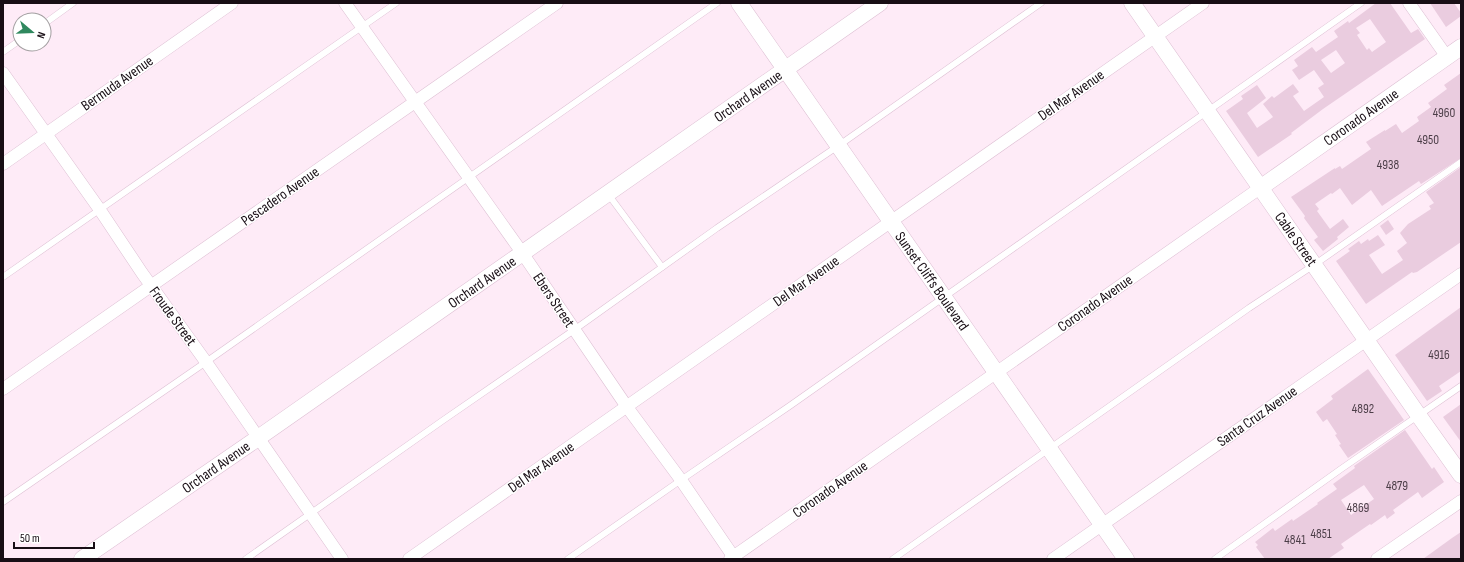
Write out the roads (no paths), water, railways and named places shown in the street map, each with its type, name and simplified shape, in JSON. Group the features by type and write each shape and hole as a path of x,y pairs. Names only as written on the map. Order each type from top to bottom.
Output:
{"street":[{"name":"Bermuda Avenue","path":"3,164 232,3"},
{"name":"Ebers Street","path":"345,3 523,254 627,407 681,480 733,558"},
{"name":"Pescadero Avenue","path":"3,389 556,3"},
{"name":"Sunset Cliffs Boulevard","path":"738,3 1126,559"},
{"name":"Orchard Avenue","path":"82,559 523,254 880,3"},
{"name":"Cable Street","path":"1132,3 1418,416 1461,475"},
{"name":"Del Mar Avenue","path":"409,559 1203,3"},
{"path":"1408,3 1447,57"},
{"name":"Coronado Avenue","path":"733,558 1461,47"},
{"name":"Froude Street","path":"3,74 100,210 342,559"},
{"name":"Santa Cruz Avenue","path":"1053,559 1461,274"},
{"path":"1377,559 1461,500"}],"lane":[{"path":"52,18 73,3"},
{"path":"3,277 396,3"},
{"path":"3,502 206,362 717,3"},
{"path":"246,559 574,330 717,228 838,146 1041,3"},
{"path":"568,559 791,405 1361,3"},
{"path":"3,52 12,46"},
{"path":"893,559 1249,308 1314,265 1461,162"},
{"path":"608,194 662,267"},
{"path":"1215,559 1461,386"}]}
